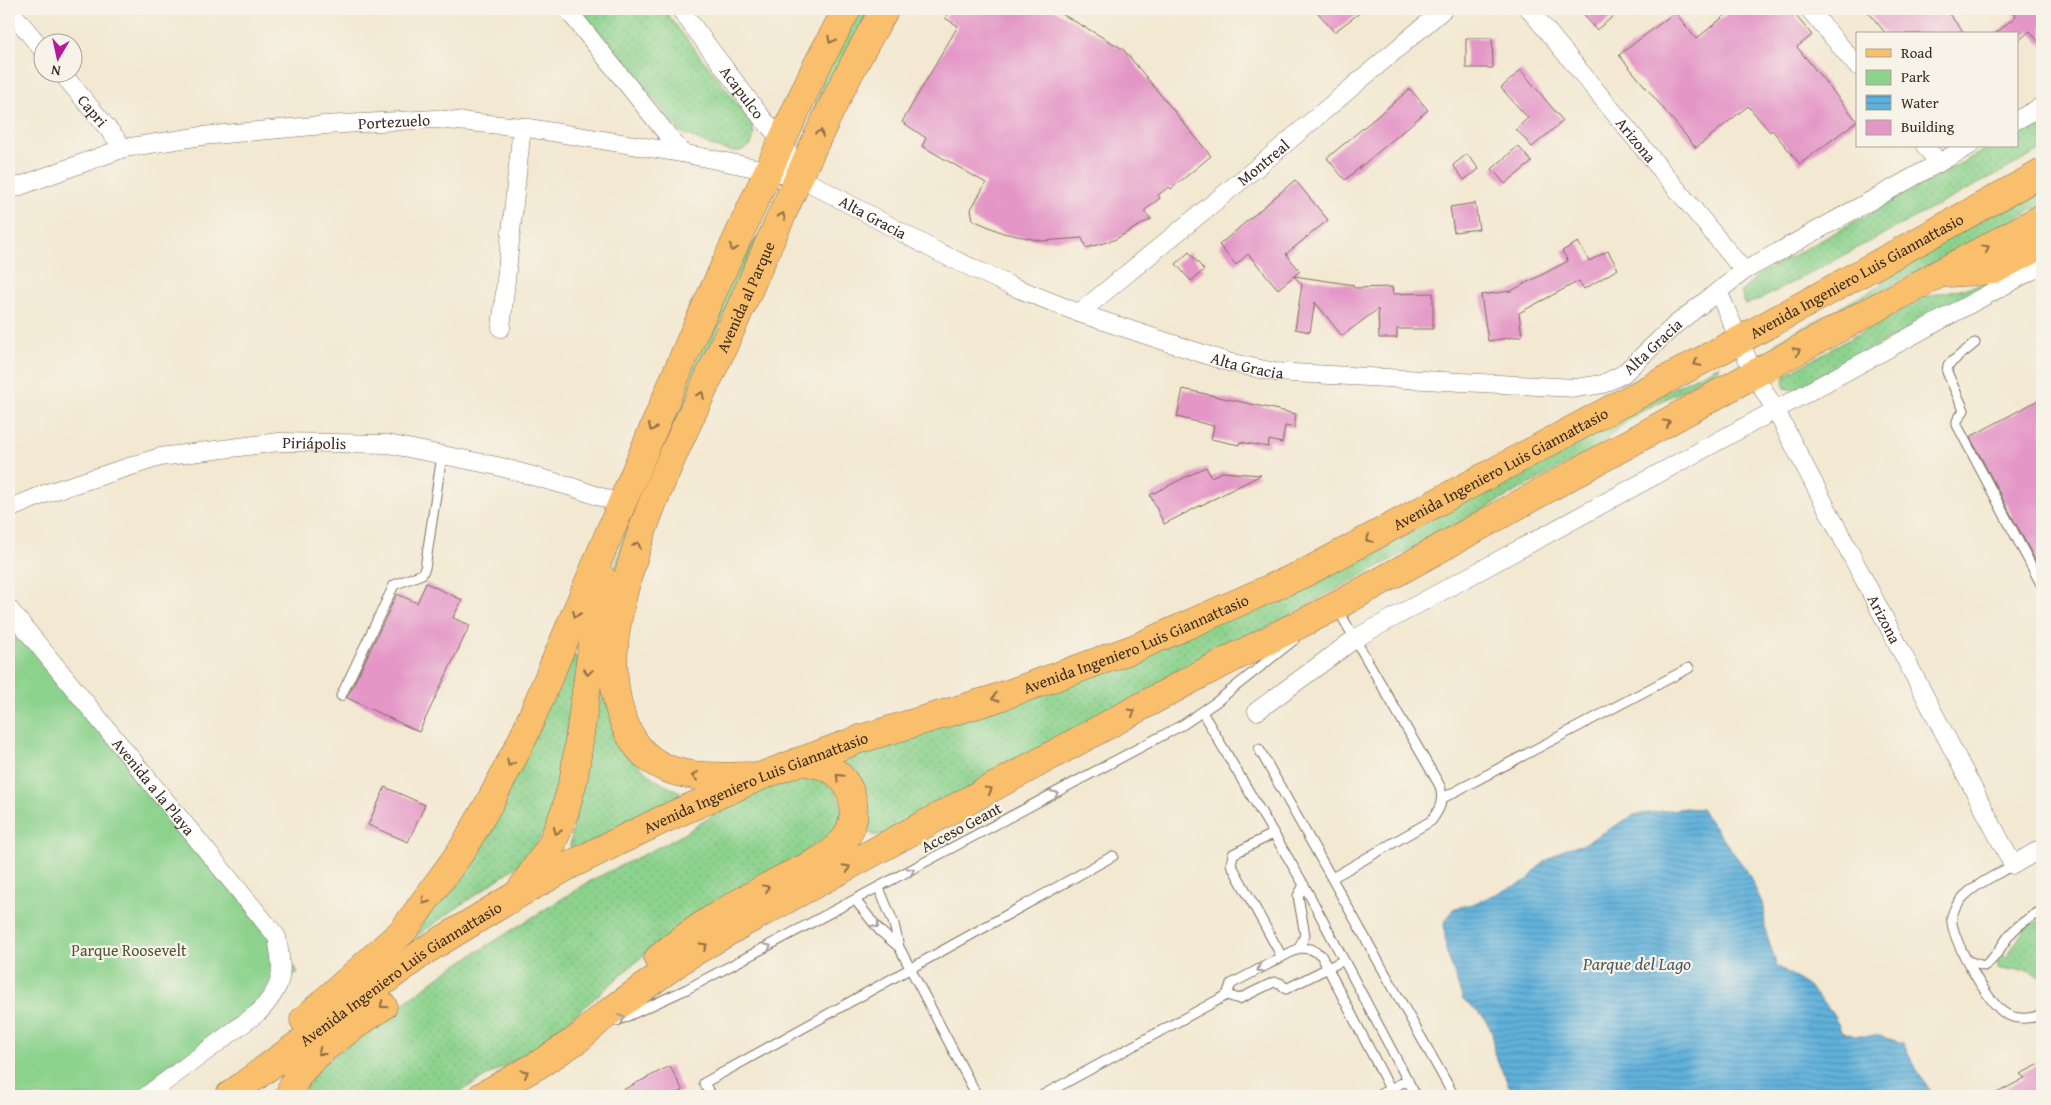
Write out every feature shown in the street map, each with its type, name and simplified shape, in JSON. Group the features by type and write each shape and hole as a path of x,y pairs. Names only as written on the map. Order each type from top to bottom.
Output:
{"main road":[{"name":"Avenida al Parque","path":"761,776 711,778 686,775 659,764 636,744 624,722 613,670 617,620 648,516 680,440 783,175 782,140 814,71 847,9"},
{"name":"Avenida al Parque","path":"621,504 692,337 783,175 834,105 885,9"},
{"name":"Avenida Ingeniero Luis Giannattasio","path":"229,1096 426,950 518,894 664,819 799,761 860,739 1046,681 1133,649 1217,614 1314,568 1740,340 2042,173"},
{"path":"482,1096 538,1065 578,1039 605,1015 687,956 745,922 1205,672 1336,606 1754,374 2042,218"},
{"path":"1939,274 1994,270 2042,244"},
{"path":"481,936 518,894 551,846 565,810 574,777 595,618 603,575 621,504"},
{"path":"276,1063 293,1030 403,931 462,850 523,738 621,504"},
{"path":"636,994 658,959 688,933 817,861 838,848 848,837 854,811 853,799 848,788 841,778 832,771 819,765 799,761"},
{"path":"290,1096 296,1077 306,1063 448,957 530,906 674,832 710,805 720,795"}],"street":[{"path":"9,9 32,37"},
{"path":"567,9 682,153"},
{"name":"Acapulco","path":"680,9 762,118 782,140"},
{"name":"Montreal","path":"1079,313 1272,155 1444,9"},
{"name":"Arizona","path":"1529,9 1744,270"},
{"path":"1809,9 1856,65"},
{"name":"Capri","path":"69,82 124,148"},
{"path":"2018,119 2042,106"},
{"name":"Portezuelo","path":"9,190 124,148 202,136 324,124 436,119 522,127 682,153 783,175"},
{"path":"501,328 522,127"},
{"path":"1927,148 1939,163"},
{"path":"1718,291 1744,270 1965,148"},
{"name":"Alta Gracia","path":"783,175 1009,285 1079,313 1228,362 1274,372 1576,388 1603,384 1623,374 1675,326 1718,291"},
{"path":"1257,711 1356,638 2042,265"},
{"name":"Arizona","path":"1718,291 1754,374 1776,411 2013,866"},
{"name":"Piriápolis","path":"9,509 47,493 160,457 278,442 388,444 496,466 572,486 621,504"},
{"name":"Avenida a la Playa","path":"9,609 277,938 282,972 272,998 259,1012 146,1096"},
{"path":"2013,866 2042,848"}],"lane":[{"path":"1975,343 1948,365 1947,372 1964,410 1957,421 1957,425 2042,586"},
{"path":"341,696 394,585 422,574 425,568 442,455"},
{"path":"1332,878 1431,821 1439,810 1443,798 1440,786 1336,606"},
{"name":"Acceso Geant","path":"578,1039 686,989 856,901 1184,724 1202,712 1336,606"},
{"path":"1443,798 1689,668"},
{"path":"1202,712 1304,885 1416,1096"},
{"path":"1259,749 1454,1096"},
{"path":"1273,834 1233,854 1230,864 1282,957"},
{"path":"711,1096 704,1083 1113,856"},
{"path":"2013,866 1979,885 1960,901 1952,915 1952,927 1968,961 1990,998 2002,1012 2018,1019 2042,1014"},
{"path":"1299,948 1305,935 1298,896 1304,885"},
{"path":"879,888 894,924 899,947 978,1096"},
{"path":"856,901 880,931 899,947"},
{"path":"1968,961 1984,966 1991,962 2011,932 2042,910"},
{"path":"1041,1096 1227,995 1231,984 1299,948 1311,949 1321,955 1390,1089"},
{"path":"1227,995 1239,999 1274,982 1280,983 1286,989 1344,960"},
{"path":"1378,1096 1408,1080"}],"green space":[{"path":"578,9 663,9 751,121 754,135 751,145 740,151 726,150 709,145 680,131"},
{"path":"859,9 872,9 812,117 825,73"},
{"path":"2042,118 2042,150 1759,300 1745,304 1741,292 1758,275 1988,148 2018,148 2018,131"},
{"path":"2042,187 2042,205 1774,348 1775,343 1878,287 1904,262"},
{"path":"758,236 630,535 622,745 647,772 661,783 679,791 681,796 575,850 570,846 616,564 634,503 738,264"},
{"path":"2042,253 1985,287 1796,390 1785,388 1783,382 1786,374 1927,296 1984,284"},
{"path":"1720,365 1718,371 1632,417 1598,447 884,836 873,835 867,830 868,808 866,799 858,783 839,757 1047,693"},
{"name":"Parque Roosevelt","path":"9,611 63,675 298,972 137,1096 9,1096"},
{"path":"571,657 579,658 556,801 548,824 527,859 415,937"},
{"path":"802,775 826,782 834,789 837,795 844,813 832,840 660,941 558,1030 531,1051 449,1096 303,1096 307,1082 326,1062 445,972 592,880 679,837 727,806 760,789"},
{"path":"2042,920 2042,979 2029,970 1999,969 1997,963 2000,954 2006,957 2027,926"}],"water":[{"name":"Parque del Lago","path":"1685,808 1701,809 1747,871 1764,907 1765,929 1777,966 1815,993 1830,1011 1841,1031 1855,1036 1879,1036 1903,1043 1920,1076 1935,1096 1517,1096 1509,1086 1494,1053 1492,1032 1484,1017 1463,1000 1446,950 1444,922 1455,908 1473,904 1528,880 1540,865 1566,848 1582,845 1634,815"}],"building":[{"path":"951,9 1053,9 1123,49 1211,156 1171,189 1169,187 1158,195 1160,198 1144,211 1151,219 1114,240 1086,248 1082,238 1042,241 1003,233 973,220 971,209 986,183 922,146 926,138 902,122 958,26 945,18"},
{"path":"1315,9 1365,9 1334,32"},
{"path":"1580,9 1623,9 1596,30"},
{"path":"1733,9 1790,9 1812,35 1797,47 1856,122 1800,164 1772,130 1770,132 1748,106 1696,148 1619,55 1675,12 1696,39"},
{"path":"1866,9 1945,9 1963,32 1884,32"},
{"path":"2010,9 2042,9 2042,46 2030,31 2018,41 2018,32 1997,32 2016,16"},
{"path":"1466,38 1492,38 1493,68 1466,68"},
{"path":"1521,70 1563,121 1532,147 1516,129 1528,118 1501,88"},
{"path":"1410,89 1428,110 1345,180 1327,158"},
{"path":"1518,146 1532,162 1505,184 1492,169"},
{"path":"1467,154 1479,169 1464,180 1453,165"},
{"path":"1295,180 1328,220 1286,254 1300,271 1278,289 1248,254 1236,265 1219,245"},
{"path":"1475,203 1479,229 1454,232 1450,207"},
{"path":"1578,242 1589,261 1608,251 1618,269 1584,289 1579,281 1519,313 1522,336 1488,341 1481,295 1511,291 1568,261 1562,251"},
{"path":"1189,252 1204,270 1191,281 1176,264"},
{"path":"1294,276 1354,285 1353,288 1392,287 1393,294 1433,293 1433,329 1397,329 1397,338 1379,338 1378,309 1342,336 1315,302 1310,332 1295,329 1302,285"},
{"path":"1183,389 1296,414 1294,428 1285,426 1282,443 1269,440 1268,447 1240,442 1239,445 1211,439 1214,426 1177,417"},
{"path":"2042,398 2042,573 1970,437"},
{"path":"1206,467 1211,477 1222,472 1261,475 1164,524 1150,495"},
{"path":"426,583 462,600 453,618 470,625 419,732 347,698 397,594 417,603"},
{"path":"385,787 425,805 408,842 368,825"},
{"path":"2042,1063 2042,1096 1991,1096 2025,1078 2020,1074"},
{"path":"670,1066 683,1091 672,1096 611,1096"}]}
